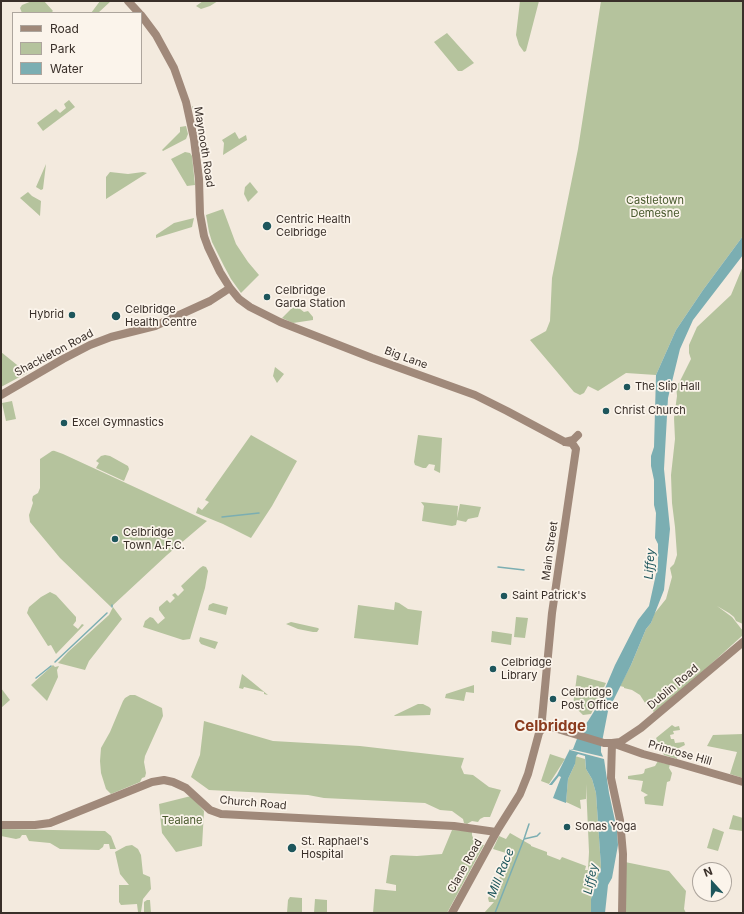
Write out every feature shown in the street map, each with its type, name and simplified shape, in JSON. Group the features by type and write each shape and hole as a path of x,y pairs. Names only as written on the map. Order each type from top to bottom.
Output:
{"main road":[{"path":"128,1 138,12"},
{"name":"Maynooth Road","path":"142,16 156,35 174,68 186,102 199,174 200,214 204,236 214,259 230,288"},
{"name":"Shackleton Road","path":"1,395 90,345 112,336 155,326 210,301 230,288"},
{"name":"Big Lane","path":"230,288 239,299 250,307 280,322 475,396 507,411 565,442 572,443 576,449"},
{"path":"565,442 573,440 578,435"},
{"name":"Main Street","path":"543,727 542,719 552,613 576,449"},
{"name":"Dublin Road","path":"608,743 625,739 641,728 743,642"},
{"name":"Primrose Hill","path":"543,727 551,727 743,782"},
{"name":"Clane Road","path":"452,913 497,830 523,787 539,734 543,727"},
{"path":"608,743 611,778 620,820 623,854 622,913"},
{"name":"Church Road","path":"1,825 35,826 50,823 152,782 164,780 185,787 210,810 221,814 454,826 497,830"}],"green space":[{"path":"32,1 44,1 53,11 22,12 20,8 22,5"},
{"path":"100,1 111,1 99,12 92,12"},
{"path":"203,1 218,1 201,9 196,6"},
{"path":"520,1 539,1 526,51 524,52 519,45 516,35"},
{"name":"Castletown Demesne","path":"601,1 743,1 743,236 703,290 676,330 656,375 626,373 598,391 588,386 584,393 580,395 574,392 530,340 546,331 550,321 552,278 578,149"},
{"path":"447,33 474,63 462,71 458,71 434,42"},
{"path":"69,100 75,107 43,131 37,123 56,109 60,113 66,108 64,104"},
{"path":"192,106 200,115 203,126 204,137 201,151 199,134 201,133"},
{"path":"186,126 188,134 186,139 163,151 162,150 180,132 180,127"},
{"path":"235,132 239,139 246,135 247,140 223,155 224,143 222,140"},
{"path":"185,152 190,153 192,156 195,185 187,186 171,159"},
{"path":"46,164 43,189 41,190 36,187"},
{"path":"110,172 128,174 143,172 147,173 106,199 106,177"},
{"path":"250,182 258,192 248,202 244,194 245,187"},
{"path":"28,192 41,201 40,216 20,198"},
{"path":"223,209 236,244 259,275 241,293 224,266 212,242 209,232 206,215"},
{"path":"194,218 192,227 156,238 156,235 174,223"},
{"path":"743,266 743,624 736,621 729,613 717,606 732,617 743,631 743,635 690,683 654,712 647,706 640,695 632,690 620,686 631,665 646,629 651,623 654,614 666,599 672,577 670,568 674,564 677,555 671,475 675,439 674,418 677,396 676,385 679,383 691,359 689,345 697,327 731,295"},
{"path":"295,305 304,312 308,311 313,317 313,320 293,323 282,318"},
{"path":"1,352 27,373 1,387"},
{"path":"275,367 284,374 277,383 273,376"},
{"path":"12,401 16,419 6,421 2,403"},
{"path":"251,435 297,461 272,506 251,538 196,513 198,507 202,510 209,502 205,500"},
{"path":"418,435 442,438 440,473 434,470 435,465 429,464 426,468 423,468 415,465 414,462"},
{"name":"Celbridge Town A.F.C.","path":"52,450 207,521 167,555 111,607 60,558 30,522 29,515 33,503 33,496 38,493 40,488 40,459 54,451"},
{"path":"101,456 110,456 128,466 129,469 124,481 96,468 99,463 96,461"},
{"path":"421,502 458,506 457,518 460,504 481,507 478,517 468,519 466,522 457,520 456,525 452,526 422,521 424,506"},
{"path":"203,566 206,567 208,571 205,588 190,639 183,640 143,627 145,621 150,617 153,618 158,624 165,618 159,610 159,607 167,600 170,603 175,598 172,595 175,593 178,596 184,590 181,586"},
{"path":"50,592 56,595 76,617 76,621 73,625 78,629 82,624 84,625 56,654 51,645 48,646 27,613 29,607"},
{"path":"395,602 408,609 422,611 418,645 354,638 358,605 394,610"},
{"path":"213,603 228,607 226,615 208,610 209,605"},
{"path":"113,607 122,619 89,661 85,670 58,663 109,615"},
{"path":"516,617 528,618 525,638 514,637"},
{"path":"291,622 319,629 317,632 313,632 298,629 286,624"},
{"path":"492,631 512,634 511,645 491,642"},
{"path":"200,637 218,642 215,649 201,644 199,641"},
{"path":"53,665 55,667 59,666 57,670 58,677 47,701 31,685"},
{"path":"242,674 268,695 264,694 264,692 244,687 243,689 239,688"},
{"path":"577,675 606,683 591,714 583,715 573,705"},
{"path":"474,685 474,693 466,692 464,701 445,698 446,694"},
{"path":"1,688 10,700 1,708"},
{"path":"130,695 135,695 162,708 163,716 145,756 145,777 142,778 140,782 111,794 106,789 101,773 101,748 110,732 123,701"},
{"path":"418,704 423,704 429,707 431,709 430,715 394,716 395,715"},
{"path":"204,721 273,741 360,746 464,758 461,767 464,774 473,775 489,787 501,790 490,817 484,817 478,822 472,821 467,824 464,823 463,819 452,811 440,810 425,803 209,790 191,777 200,755"},
{"path":"672,725 675,727 679,726 680,730 673,731 674,734 670,735 671,739 674,739 675,743 684,742 685,745 679,748 677,759 664,755 656,738"},
{"path":"743,734 743,778 730,774 737,752 707,746 713,735"},
{"path":"550,754 565,759 549,784 541,781"},
{"path":"575,756 585,759 586,769 592,779 596,793 601,867 591,899 591,913 484,913 494,902 489,902 488,898 491,894 490,891 493,886 500,888 500,883 498,880 506,867 508,857 506,853 493,849 499,836 506,839 510,833 531,846 547,852 547,855 560,860 562,857 586,866 585,870 588,870 589,852 586,784 586,799 580,800 581,809 566,802 568,779 575,764"},
{"path":"658,761 670,764 669,768 672,773 670,781 667,782 663,806 645,804 644,797 648,795 641,791 643,781 628,779 628,776 644,773 645,769 655,766"},
{"name":"Tealane","path":"191,796 204,811 202,846 176,852 162,833 159,804"},
{"path":"733,815 743,818 743,831 729,829"},
{"path":"713,828 724,832 718,851 707,848"},
{"path":"1,829 105,831 111,836 116,849 110,849 109,844 104,844 99,850 60,849 50,843 29,841 26,835 22,835 20,838 16,839 1,836"},
{"path":"452,830 472,831 475,843 484,845 447,913 373,913 375,889 396,891 396,885 386,883 390,856 442,854"},
{"path":"132,845 138,849 141,855 143,874 150,877 151,889 143,899 141,912 138,912 137,904 121,905 119,902 119,885 129,885 120,874 115,852 126,846"},
{"path":"625,862 669,871 686,891 684,909 686,913 624,913"},
{"path":"290,897 302,898 302,913 287,913 288,900"},
{"path":"315,899 327,900 327,913 314,913"},
{"path":"150,900 151,913 144,913 144,902"}],"water":[{"path":"743,236 743,255 693,320 680,349 668,398 664,469 670,529 664,590 651,623 646,629 631,665 608,711 601,752 604,759 609,793 617,830 618,845 612,878 608,885 605,913 591,913 591,899 601,867 596,793 592,779 586,769 585,756 578,754 576,756 575,764 568,779 566,803 553,798 561,777 559,776 552,785 549,785 557,775 570,749 573,749 580,731 598,705 615,665 638,620 649,606 658,565 658,544 655,538 656,513 654,505 654,480 651,466 651,456 654,447 656,375 676,330 703,290"}],"pier":[{"path":"570,750 604,757 604,759"}],"waterway":[{"path":"222,517 259,513"},
{"path":"498,567 524,570"},
{"path":"55,662 107,613"},
{"path":"36,678 51,666"},
{"name":"Mill Race","path":"495,913 529,824"},
{"name":"Mill Race","path":"524,839 537,836 540,833"}],"place":[{"name":"Centric Health Celbridge","path":"267,226"},
{"name":"Celbridge Garda Station","path":"267,297"},
{"name":"Hybrid","path":"72,315"},
{"name":"Celbridge Health Centre","path":"116,316"},
{"name":"The Slip Hall","path":"627,387"},
{"name":"Christ Church","path":"606,411"},
{"name":"Excel Gymnastics","path":"64,423"},
{"name":"Celbridge Town A.F.C.","path":"115,539"},
{"name":"Saint Patrick's","path":"504,596"},
{"name":"Celbridge Library","path":"493,669"},
{"name":"Celbridge Post Office","path":"553,699"},
{"name":"Sonas Yoga","path":"567,827"},
{"name":"St. Raphael's Hospital","path":"292,848"}],"district":[{"name":"Celbridge","path":"550,726"}],"water label":[{"name":"Liffey","path":"650,564"},
{"name":"Liffey","path":"591,879"}]}
